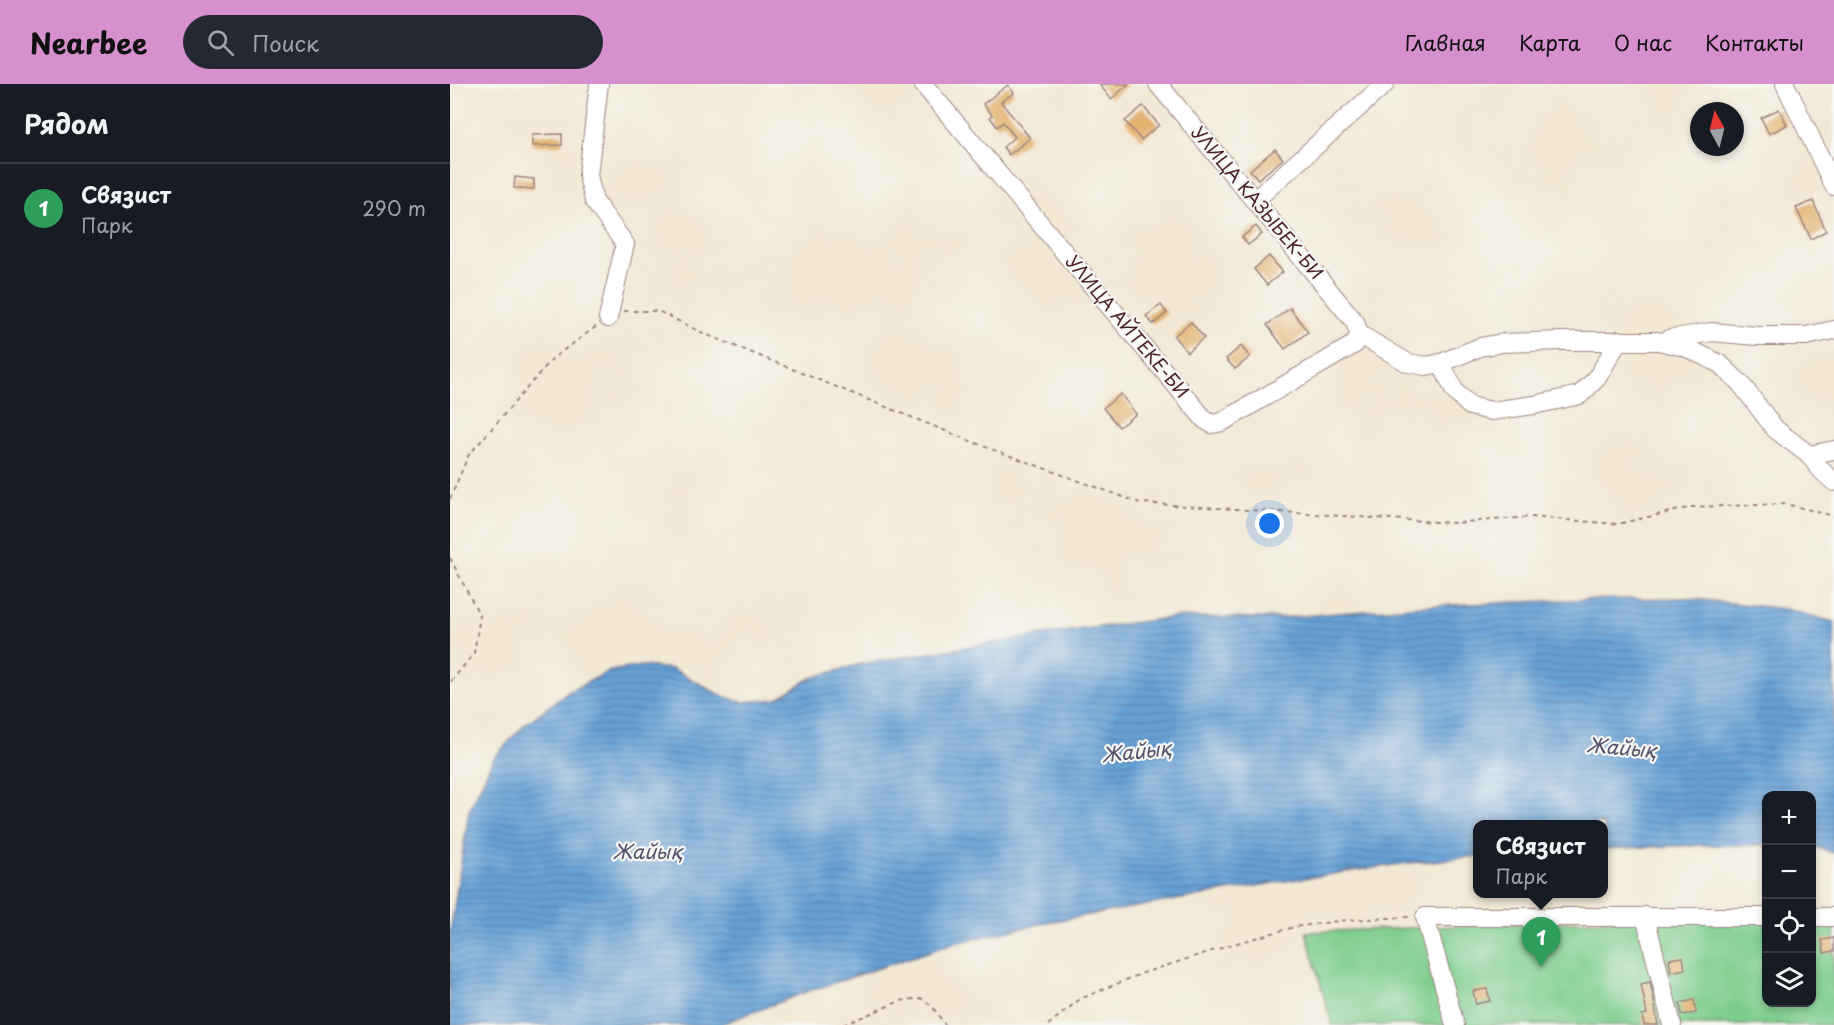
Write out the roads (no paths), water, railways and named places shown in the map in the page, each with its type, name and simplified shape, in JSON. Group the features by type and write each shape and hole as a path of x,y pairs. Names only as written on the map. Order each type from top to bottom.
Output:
{"street":[{"path":"599,84 588,176 594,201 625,244 608,318"},
{"name":"УЛИЦА АЙТЕКЕ-БИ","path":"923,84 1205,420 1212,424 1222,422 1355,344 1357,328"},
{"name":"УЛИЦА КАЗЫБЕК-БИ","path":"1158,84 1255,200 1357,328"},
{"path":"1255,200 1385,84"},
{"path":"1785,84 1834,186"},
{"path":"1357,328 1408,363 1426,366 1441,363 1480,347 1502,344 1562,340 1619,340 1658,341 1685,346 1720,364 1741,384 1775,429 1809,455 1834,482"},
{"path":"1658,341 1711,332 1757,336 1806,336 1834,330"},
{"path":"1441,363 1455,392 1470,406 1492,411 1580,395 1597,378 1619,340"},
{"path":"1809,455 1834,450"},
{"path":"1645,916 1672,1025"},
{"path":"1455,1025 1425,917 1762,917"},
{"path":"1816,917 1834,917"}],"water":[{"name":"Жайық","path":"1684,598 1786,609 1834,622 1834,853 1816,847 1816,791 1762,791 1762,845 1608,849 1608,820 1473,820 1473,857 1400,864 1285,881 1049,922 955,943 809,991 719,1025 450,1025 450,933 469,811 493,759 524,725 570,691 610,671 642,666 673,669 720,695 743,702 776,699 811,678 861,664 1061,632 1178,617 1278,618 1424,606"}],"place":[{"name":"Связист","path":"1541,967"}]}
